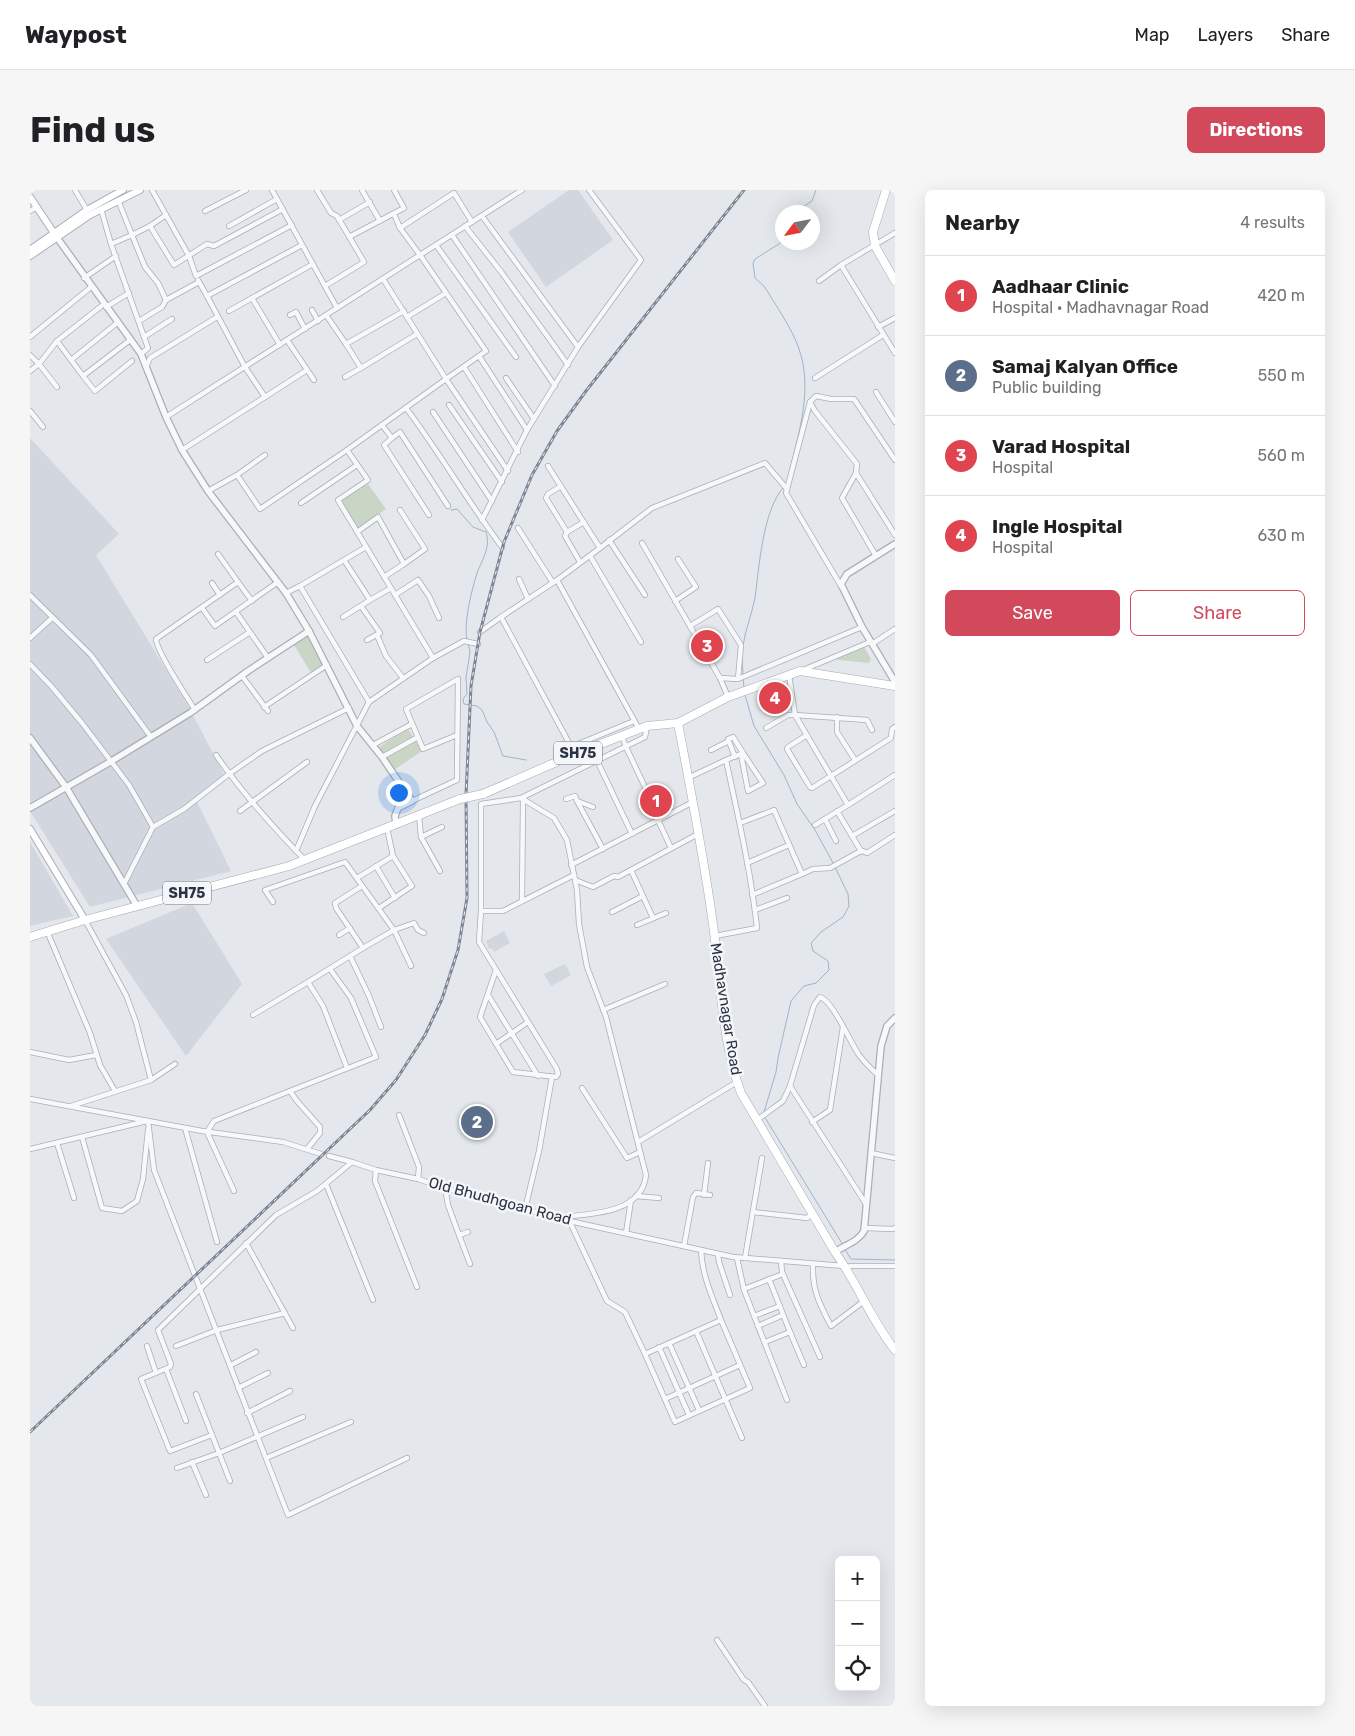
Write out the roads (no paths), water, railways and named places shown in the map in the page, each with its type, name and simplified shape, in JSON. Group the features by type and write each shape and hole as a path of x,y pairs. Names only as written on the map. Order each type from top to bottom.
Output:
{"main road":[{"path":"30,256 87,210 119,193 140,190"},
{"path":"886,190 873,232 875,246 895,281"},
{"path":"30,250 101,209 119,193"},
{"path":"30,197 56,236"},
{"name":"SH75","path":"30,936 289,866 419,815 483,794 643,727 678,723 728,698 789,675 800,672 895,684"},
{"name":"Madhavnagar Road","path":"678,723 693,802 714,936 728,1043 737,1082 741,1093 813,1213 841,1249 846,1267 877,1326 895,1350"},
{"path":"30,829 86,920"}],"street":[{"path":"75,190 87,210"},
{"path":"152,190 188,256 217,317 245,367 265,397"},
{"path":"206,211 246,190"},
{"path":"272,190 337,308"},
{"path":"318,190 331,213 337,216 364,262 325,286"},
{"path":"362,190 380,221"},
{"path":"349,237 404,208 394,190"},
{"path":"166,417 522,190"},
{"path":"482,520 528,430 554,386 578,347 641,260 589,190"},
{"path":"119,193 132,235 145,267 158,283 166,300"},
{"path":"400,228 454,193 472,222"},
{"path":"229,226 277,199"},
{"path":"339,220 370,202"},
{"path":"30,211 36,207"},
{"path":"101,209 150,358"},
{"path":"150,226 174,265 207,244 214,246 283,209"},
{"path":"238,475 260,508 347,450 486,351 400,228 394,214"},
{"path":"111,244 150,226 166,215"},
{"path":"482,216 578,347"},
{"path":"196,276 292,226"},
{"path":"465,226 502,273 568,365"},
{"path":"819,281 841,265 895,233"},
{"path":"452,235 554,386"},
{"path":"56,236 84,278 140,354 182,450 208,491 286,593 309,631 357,726 382,757 412,801"},
{"path":"207,296 302,245"},
{"path":"436,245 516,357"},
{"path":"84,278 116,256"},
{"path":"229,311 313,264"},
{"path":"841,265 895,353"},
{"path":"383,279 508,472"},
{"path":"138,321 162,307 166,300 199,282"},
{"path":"30,337 91,287"},
{"path":"30,371 39,364 57,341 105,305 129,293"},
{"path":"407,317 446,293"},
{"path":"252,298 280,345"},
{"path":"312,310 318,320"},
{"path":"346,344 404,311"},
{"path":"290,315 296,312 305,329"},
{"path":"326,315 361,368"},
{"path":"146,367 150,358 217,317"},
{"path":"878,327 895,318"},
{"path":"144,338 172,319"},
{"path":"70,360 118,323"},
{"path":"345,377 418,334"},
{"path":"815,378 883,335"},
{"path":"83,376 130,340"},
{"path":"287,340 314,380"},
{"path":"57,341 95,391 132,361"},
{"path":"140,354 148,348"},
{"path":"30,355 57,387"},
{"path":"478,356 528,430"},
{"path":"464,367 518,452"},
{"path":"182,450 307,370"},
{"path":"506,378 534,419"},
{"path":"876,392 895,422"},
{"path":"895,460 854,399 831,399 816,396 810,402 786,493 842,587 862,628 895,684"},
{"path":"810,402 814,411 857,464 856,473 842,498 876,556"},
{"path":"449,405 502,482"},
{"path":"406,408 502,547"},
{"path":"30,411 43,427"},
{"path":"433,412 492,501"},
{"path":"382,424 392,438"},
{"path":"429,516 384,444 400,432 448,506"},
{"path":"347,450 368,480 338,500 433,658"},
{"path":"208,491 238,475 265,455"},
{"path":"480,632 555,582 652,508 765,462 787,489"},
{"path":"301,502 357,465"},
{"path":"548,466 600,548"},
{"path":"856,473 895,535"},
{"path":"561,486 548,494 546,498 567,532"},
{"path":"384,577 425,550 400,510"},
{"path":"356,532 378,517 404,564"},
{"path":"580,562 564,536 567,532 584,522"},
{"path":"496,970 480,1017 513,1072 556,1078 558,1074 557,1069 479,942 481,804 522,798 646,737 643,727 634,722 555,582 518,528"},
{"path":"610,540 645,595"},
{"path":"642,543 720,678 728,698"},
{"path":"842,587 842,581 847,574 895,544"},
{"path":"286,593 366,547"},
{"path":"218,554 252,601"},
{"path":"590,556 641,642"},
{"path":"675,601 696,587 678,559"},
{"path":"344,560 370,600"},
{"path":"519,579 528,599"},
{"path":"395,595 418,580 429,596 439,618"},
{"path":"195,710 156,639 238,582"},
{"path":"202,608 215,626 278,582"},
{"path":"212,583 220,595"},
{"path":"300,586 369,702"},
{"path":"343,617 391,588"},
{"path":"30,595 91,655 151,736"},
{"path":"361,606 380,633 368,640"},
{"path":"690,626 718,609 741,645 738,679"},
{"path":"236,612 268,658"},
{"path":"501,617 575,754"},
{"path":"30,638 52,618"},
{"path":"720,678 738,679 862,628"},
{"path":"800,672 871,643 895,629"},
{"path":"30,808 195,710 309,631"},
{"path":"207,660 250,632"},
{"path":"377,635 386,656 402,678"},
{"path":"296,851 315,806 369,702 433,658 464,641 478,644"},
{"path":"30,664 52,687 129,785 153,827"},
{"path":"242,676 266,709 327,665"},
{"path":"789,675 795,715 848,804"},
{"path":"396,825 395,816 398,808 457,780 458,678 406,709 423,749 457,734"},
{"path":"124,884 153,827 184,809 262,751 349,708"},
{"path":"766,728 788,715 795,715 867,720 872,730"},
{"path":"837,718 837,732 855,760"},
{"path":"570,747 634,722"},
{"path":"373,745 412,724"},
{"path":"807,735 788,747 792,759 812,788 891,738 892,729 895,727"},
{"path":"622,736 672,848"},
{"path":"382,757 418,737"},
{"path":"711,750 733,737 742,754 763,784 748,791 742,754"},
{"path":"30,738 66,787 137,906"},
{"path":"728,741 735,757"},
{"path":"591,748 632,834"},
{"path":"688,778 742,754"},
{"path":"216,755 266,820 305,860"},
{"path":"714,936 757,928 740,824 726,760"},
{"path":"240,811 307,762"},
{"path":"815,825 895,775"},
{"path":"566,798 575,796 603,849"},
{"path":"522,798 554,818 567,840 575,878 579,924 587,967 603,1010 646,1175 645,1186 622,1207 602,1212 557,1217"},
{"path":"522,798 522,901"},
{"path":"577,801 593,807"},
{"path":"571,865 693,802"},
{"path":"740,824 774,810 802,874"},
{"path":"837,811 861,851 867,853 895,835"},
{"path":"852,836 895,811"},
{"path":"419,815 421,837 440,872"},
{"path":"825,819 836,841"},
{"path":"421,837 442,827"},
{"path":"379,908 412,886 393,856 387,828"},
{"path":"575,878 593,887 614,876 618,877 698,834"},
{"path":"747,863 789,845"},
{"path":"752,895 813,869 830,868 861,851"},
{"path":"357,878 393,856"},
{"path":"273,902 265,890 345,862 394,930 412,966"},
{"path":"376,866 396,898"},
{"path":"631,870 653,918"},
{"path":"480,911 503,910 575,878"},
{"path":"362,886 335,903 336,908 363,948"},
{"path":"612,912 644,896"},
{"path":"755,910 786,898"},
{"path":"637,925 666,912"},
{"path":"86,920 126,995 136,1022 151,1080"},
{"path":"253,1015 394,930 414,923 418,930 424,933"},
{"path":"339,935 350,928"},
{"path":"48,931 100,1065 115,1091"},
{"path":"350,956 381,1026"},
{"path":"208,1132 214,1121 376,1057 351,998 330,969"},
{"path":"308,982 322,1006 347,1068"},
{"path":"603,1010 665,984"},
{"path":"488,994 538,1076"},
{"path":"757,1120 780,1104 790,1086 814,1005 820,997 825,1000 844,1027 858,1053 878,1075"},
{"path":"841,1249 861,1237 864,1228 883,1036 887,1026 895,1018"},
{"path":"496,1044 528,1022"},
{"path":"812,1122 830,1110 844,1027"},
{"path":"30,1052 69,1060 96,1055"},
{"path":"70,1106 151,1080 175,1064"},
{"path":"525,1209 539,1151 552,1077"},
{"path":"638,1142 737,1082"},
{"path":"790,1086 867,1205"},
{"path":"582,1088 627,1158 640,1152"},
{"path":"290,1091 320,1127 320,1133 307,1150"},
{"path":"30,1099 208,1132 283,1142 321,1154"},
{"path":"399,1115 419,1168 418,1179"},
{"path":"30,1149 148,1121"},
{"path":"82,1137 102,1208 122,1210 137,1201 143,1180 148,1121"},
{"path":"148,1121 154,1170 196,1275 200,1290 231,1364 247,1413 288,1515 407,1458"},
{"path":"185,1128 217,1242"},
{"path":"208,1132 234,1191"},
{"path":"57,1143 74,1198"},
{"path":"872,1153 895,1158"},
{"name":"Old Bhudhgoan Road","path":"329,1156 525,1209 737,1258 846,1267 895,1266"},
{"path":"745,1258 762,1158"},
{"path":"212,1435 170,1451 140,1379 170,1367 158,1330 281,1210 313,1194 352,1162"},
{"path":"704,1194 708,1163"},
{"path":"376,1170 375,1182 418,1286"},
{"path":"326,1184 373,1300"},
{"path":"445,1188 448,1205 470,1264"},
{"path":"684,1246 693,1197 696,1193 710,1195"},
{"path":"636,1196 659,1198"},
{"path":"626,1233 631,1200"},
{"path":"753,1212 807,1218 813,1213"},
{"path":"570,1220 607,1301 625,1312 675,1422 750,1388 706,1282 701,1250"},
{"path":"864,1228 894,1229"},
{"path":"459,1236 468,1232"},
{"path":"246,1243 293,1328"},
{"path":"718,1254 718,1262 730,1295"},
{"path":"737,1258 744,1289 787,1400"},
{"path":"781,1261 783,1274 820,1357"},
{"path":"813,1264 812,1281 819,1302 831,1326 864,1301"},
{"path":"744,1289 783,1274"},
{"path":"769,1280 804,1365"},
{"path":"754,1316 780,1306"},
{"path":"176,1346 217,1330 285,1313"},
{"path":"758,1326 783,1315"},
{"path":"644,1354 722,1320"},
{"path":"696,1331 742,1438"},
{"path":"764,1342 790,1332"},
{"path":"669,1343 699,1410"},
{"path":"147,1346 156,1373"},
{"path":"659,1348 689,1415"},
{"path":"231,1364 256,1352"},
{"path":"665,1399 740,1365"},
{"path":"166,1369 186,1421"},
{"path":"238,1388 268,1373"},
{"path":"247,1413 290,1391"},
{"path":"196,1394 230,1480"},
{"path":"177,1468 219,1453 303,1417"},
{"path":"266,1458 352,1422"},
{"path":"192,1462 206,1494"},
{"path":"717,1640 744,1680 748,1682 765,1706"}],"waterway":[{"path":"806,205 812,201 816,190"},
{"path":"775,246 755,259 753,263 755,278 764,286 788,325 799,349 803,364 805,395 790,470"},
{"path":"743,646 755,598 760,555 767,523 771,509 784,487"},
{"path":"451,510 457,509 473,527 486,532 487,538 487,548 477,573 469,606 466,625 467,640"},
{"path":"468,643 470,652 466,678 467,694 463,699 464,704 477,706 482,710 494,732 503,756 526,760"},
{"path":"742,658 744,689"},
{"path":"745,695 754,726 784,775 797,804 815,830 833,863"},
{"path":"764,1112 776,1072 791,1001 804,986 816,983 829,970 828,961 813,951 811,943 821,932 843,917 849,906 848,894 835,867"},
{"path":"764,1116 843,1245"},
{"path":"844,1248 851,1259 895,1260"}],"railway":[{"path":"30,1432 370,1110 396,1080 425,1035 442,999 458,950 467,898 466,795 471,686 480,632 504,542 532,475 557,431 586,391 744,190"}],"place":[{"name":"Varad Hospital","path":"707,646"},
{"name":"Ingle Hospital","path":"775,698"},
{"name":"Aadhaar Clinic","path":"656,801"},
{"name":"Samaj Kalyan Office","path":"477,1122"}]}
